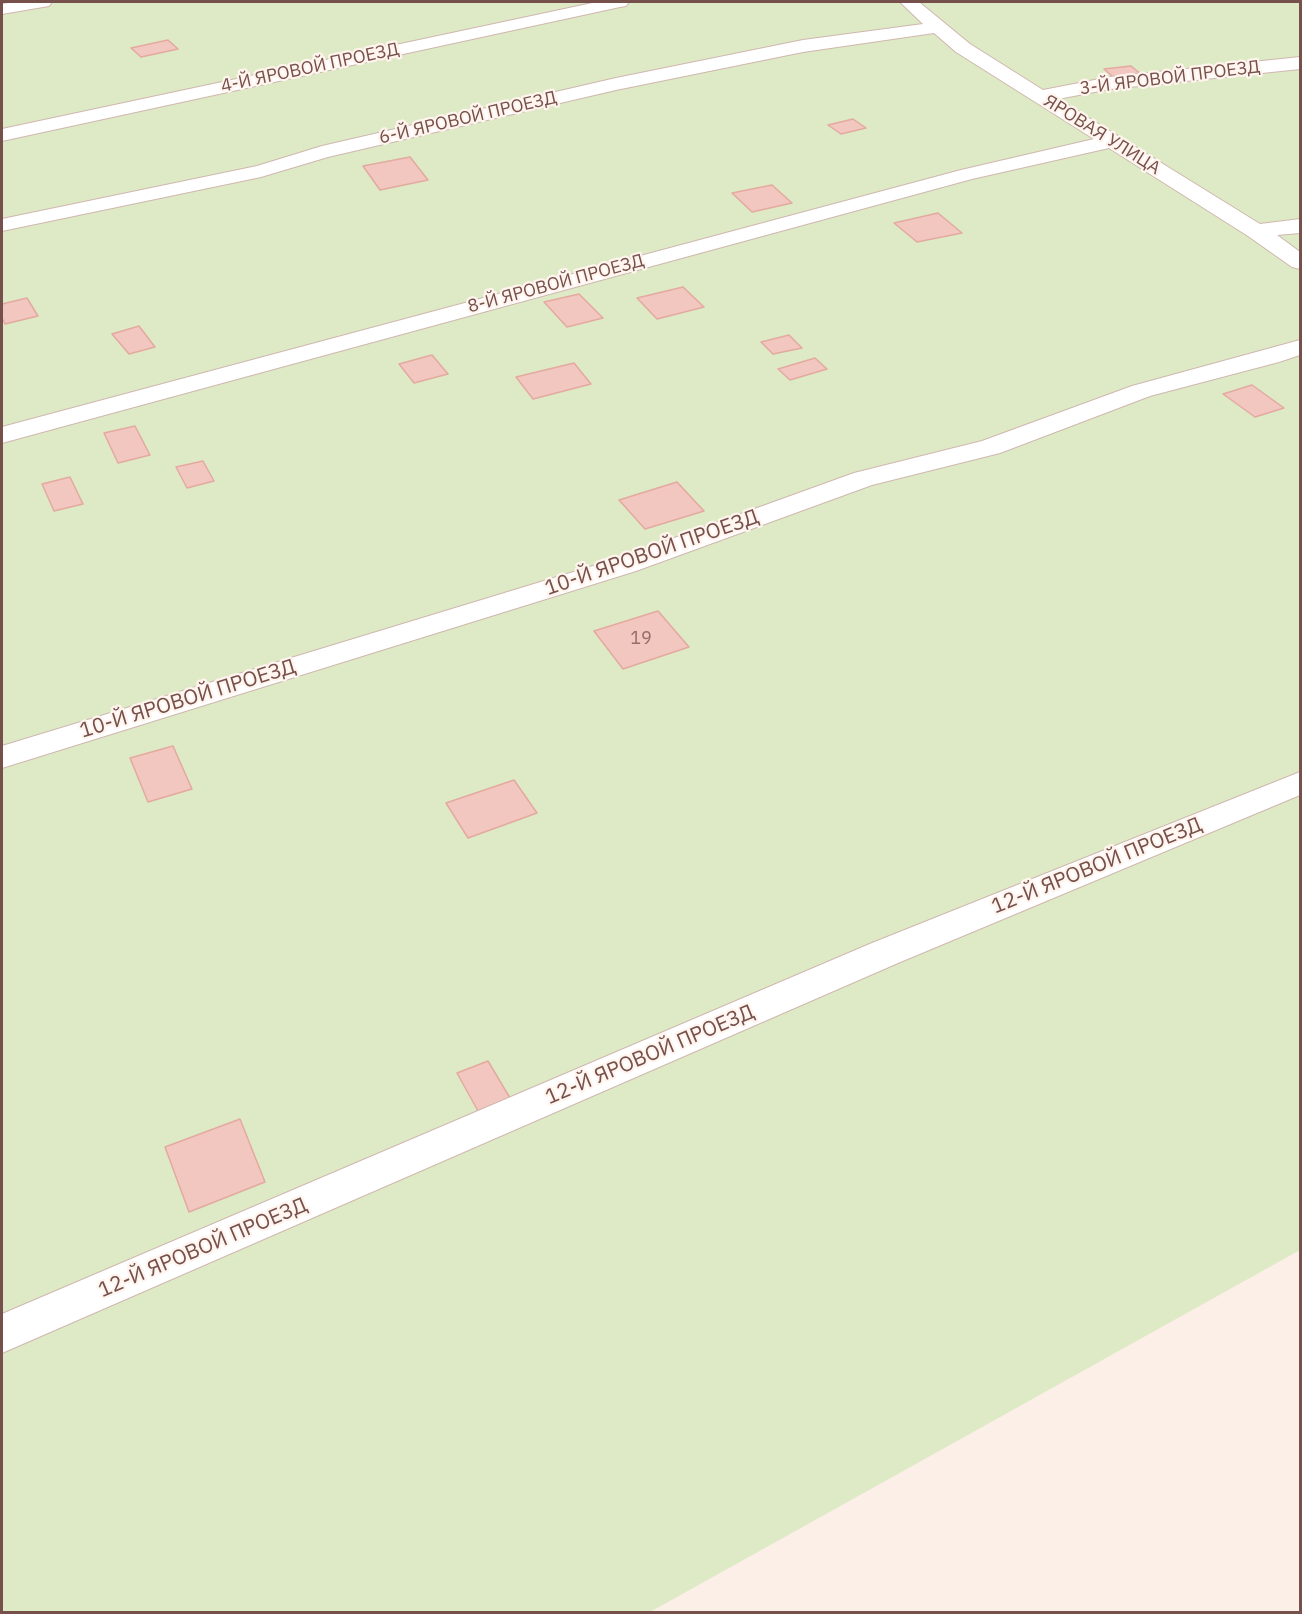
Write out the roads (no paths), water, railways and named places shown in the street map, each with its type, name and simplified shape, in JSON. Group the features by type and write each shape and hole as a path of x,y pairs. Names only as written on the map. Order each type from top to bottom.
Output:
{"street":[{"path":"2,9 43,2"},
{"name":"4-Й ЯРОВОЙ ПРОЕЗД","path":"2,135 620,2"},
{"name":"ЯРОВАЯ УЛИЦА","path":"909,2 963,48 1256,231 1300,262"},
{"name":"6-Й ЯРОВОЙ ПРОЕЗД","path":"2,225 261,171 321,152 616,84 803,46 938,27"},
{"name":"3-Й ЯРОВОЙ ПРОЕЗД","path":"1040,96 1110,83 1300,63"},
{"name":"8-Й ЯРОВОЙ ПРОЕЗД","path":"2,435 911,188 1112,141"},
{"path":"1256,231 1300,226"},
{"name":"10-Й ЯРОВОЙ ПРОЕЗД","path":"2,757 626,565 863,479 991,447 1141,391 1300,347"},
{"name":"12-Й ЯРОВОЙ ПРОЕЗД","path":"2,1334 885,953 1300,783"}]}
